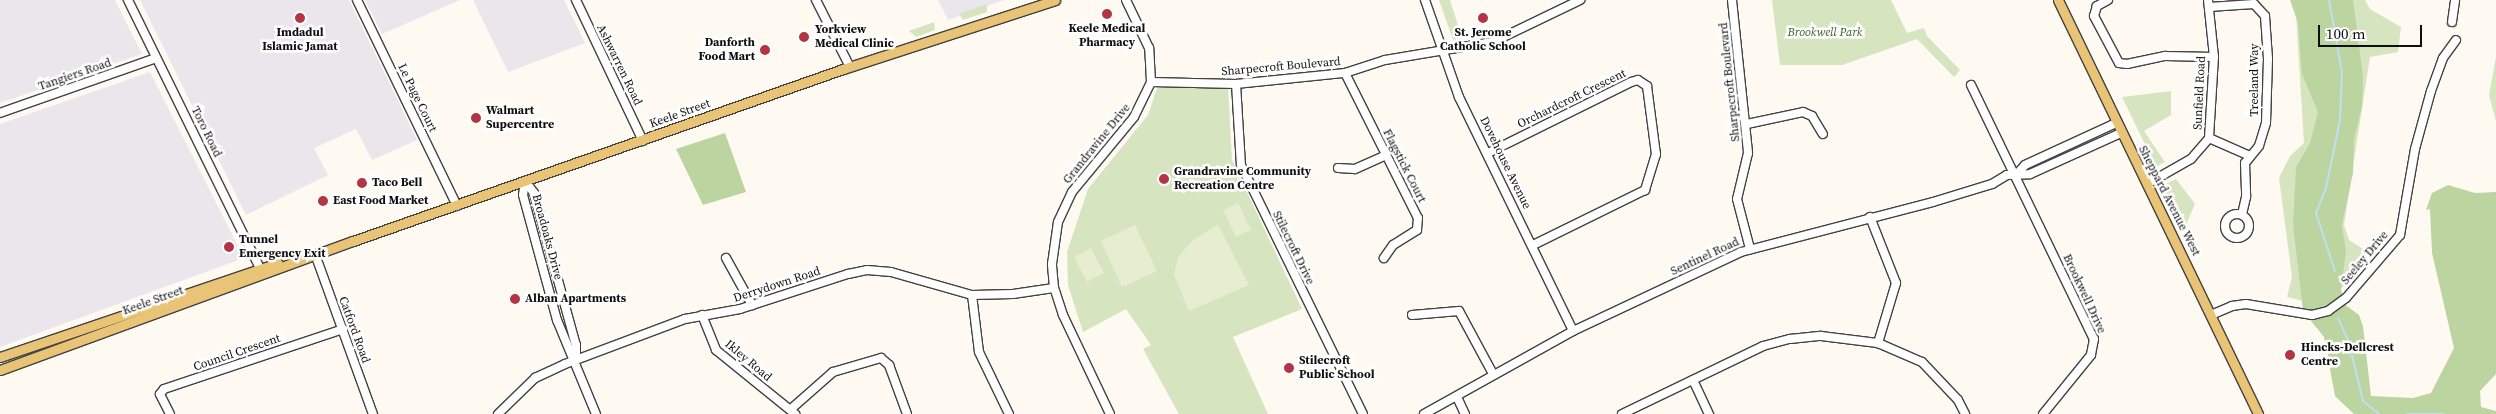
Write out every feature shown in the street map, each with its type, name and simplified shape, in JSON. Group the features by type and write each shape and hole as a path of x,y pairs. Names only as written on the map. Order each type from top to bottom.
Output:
{"main road":[{"name":"Keele Street","path":"0,357 457,206 850,67 1055,0"},
{"name":"Sheppard Avenue West","path":"2058,0 2120,133 2147,184 2258,414"},
{"name":"Keele Street","path":"0,370 261,271"}],"street":[{"name":"Toro Road","path":"128,0 261,271"},
{"name":"Le Page Court","path":"357,0 457,206"},
{"name":"Ashwarren Road","path":"576,0 643,141"},
{"path":"816,0 850,67"},
{"name":"Grandravine Drive","path":"1110,414 1063,315 1054,288 1054,242 1061,215 1077,185 1134,117 1151,82 1149,48 1126,0"},
{"name":"Dovehouse Avenue","path":"1425,0 1459,97 1533,245 1573,332"},
{"name":"Sharpecroft Boulevard","path":"1151,82 1236,84 1345,73 1385,60 1493,42 1580,0"},
{"name":"Sharpecroft Boulevard","path":"1732,0 1738,75 1747,124 1748,153 1737,199 1750,249"},
{"path":"2108,0 2097,6 2094,16 2119,63 2127,64 2165,56 2214,58"},
{"path":"2452,22 2455,0"},
{"name":"Sunfield Road","path":"2147,184 2191,159 2209,138 2214,58 2209,4"},
{"name":"Treeland Way","path":"2209,4 2254,4 2265,16 2268,59 2266,123 2259,146 2250,156"},
{"name":"Seeley Drive","path":"2211,315 2232,306 2246,304 2312,315 2328,312 2346,298 2400,235 2415,149 2431,91 2443,58 2456,40"},
{"name":"Tangiers Road","path":"0,113 156,58"},
{"name":"Flagstick Court","path":"1345,73 1418,218 1417,230 1393,245 1384,258"},
{"name":"Orchardcroft Crescent","path":"1488,153 1630,82 1638,80 1647,86 1656,154 1644,190 1533,245"},
{"name":"Stilecroft Drive","path":"1236,84 1240,165 1363,414"},
{"name":"Brookwell Drive","path":"1971,85 2016,175 2094,344 2091,355 2043,414"},
{"path":"1747,124 1803,112 1812,116 1823,134"},
{"name":"Sentinel Road","path":"2016,175 2024,165 2116,123"},
{"name":"Sentinel Road","path":"1424,414 1493,374 1573,332 1750,249 1938,200 2016,175 2030,174 2120,133"},
{"path":"2209,138 2250,156 2246,163 2246,197 2242,215"},
{"path":"1338,168 1356,169 1386,155"},
{"name":"Broadoaks Drive","path":"525,181 534,192 548,240 576,345 576,360"},
{"name":"Broadoaks Drive","path":"525,181 522,195 557,320 566,348 576,360 596,414"},
{"path":"1870,217 1896,283 1878,343"},
{"path":"536,244 548,240"},
{"name":"Catford Road","path":"314,254 373,414"},
{"path":"726,258 752,305"},
{"path":"544,272 555,269"},
{"name":"Derrydown Road","path":"498,414 535,378 576,360 702,315 752,305 867,270 904,274 972,295 1054,288"},
{"path":"972,295 979,352 1008,414"},
{"path":"1412,315 1459,311 1493,374"},
{"name":"Ikley Road","path":"702,315 716,350 793,412"},
{"path":"557,320 568,318"},
{"name":"Council Crescent","path":"170,414 160,394 164,389 343,329"},
{"path":"1622,414 1771,342 1821,336 1878,343 1922,362 1958,400 1965,414"},
{"path":"793,412 833,372 881,358 889,365 908,414"},
{"path":"1693,380 1709,414"},
{"path":"1456,397 1465,414"}],"shaded area":[{"path":"0,0 115,0 142,54 0,103"},
{"path":"140,0 349,0 417,140 372,160 356,129 314,148 328,175 246,215"},
{"path":"365,0 460,0 382,34"},
{"path":"473,0 564,0 585,43 508,72"},
{"path":"938,0 1004,0 948,20"},
{"path":"150,72 244,258 0,347 0,124"}],"green space":[{"path":"1439,0 1450,0 1462,38 1453,40"},
{"name":"Brookwell Park","path":"1772,0 1891,0 1907,33 1924,28 1927,36 1960,70 1954,77 1917,39 1842,65 1780,65"},
{"path":"2290,0 2353,0 2363,76 2362,106 2354,140 2353,173 2342,225 2346,252 2341,288 2344,304 2359,315 2363,326 2371,396 2413,398 2431,393 2454,348 2432,253 2430,209 2426,210 2432,193 2448,185 2475,193 2496,192 2496,374 2480,391 2481,407 2496,411 2496,414 2354,414 2335,396 2324,337 2303,311 2293,224 2296,167 2310,143 2318,112 2302,74 2298,23"},
{"path":"2292,0 2365,0 2370,9 2401,27 2398,52 2370,57 2344,225 2349,240 2371,254 2333,298 2312,303 2287,297 2292,277 2279,178 2290,156 2304,143 2296,15"},
{"path":"987,4 987,12 963,20 959,14"},
{"path":"934,22 935,30 916,37 909,31"},
{"path":"2496,57 2496,121 2489,95"},
{"path":"1228,86 1232,160 1302,309 1233,337 1268,414 1179,414 1143,349 1151,345 1126,309 1083,332 1068,285 1067,252 1088,189 1148,115 1157,88"},
{"path":"2171,91 2171,115 2144,131 2165,162 2156,167 2122,97"},
{"path":"725,133 746,192 703,205 676,149"},
{"path":"2176,179 2195,204 2185,227 2161,186"},
{"path":"1238,203 1251,230 1236,237 1223,210"},
{"path":"1135,225 1157,271 1122,287 1101,241"},
{"path":"1218,225 1249,285 1189,311 1174,275 1178,257 1193,240"},
{"path":"1091,248 1104,273 1087,282 1074,257"}],"waterway":[{"path":"2329,0 2342,72 2340,120 2326,188 2316,213 2335,271"},
{"path":"2338,318 2349,343 2363,401 2379,414"},
{"path":"2407,414 2443,414"}],"place":[{"name":"Keele Medical Pharmacy","path":"1107,14"},
{"name":"Imdadul Islamic Jamat","path":"300,18"},
{"name":"St. Jerome Catholic School","path":"1483,18"},
{"name":"Yorkview Medical Clinic","path":"804,37"},
{"name":"Danforth Food Mart","path":"765,50"},
{"name":"Walmart Supercentre","path":"476,118"},
{"name":"Grandravine Community Recreation Centre","path":"1164,179"},
{"name":"Taco Bell","path":"362,183"},
{"name":"East Food Market","path":"323,201"},
{"name":"Tunnel Emergency Exit","path":"229,247"},
{"name":"Alban Apartments","path":"515,299"},
{"name":"Hincks-Dellcrest Centre","path":"2290,355"},
{"name":"Stilecroft Public School","path":"1289,368"}]}
